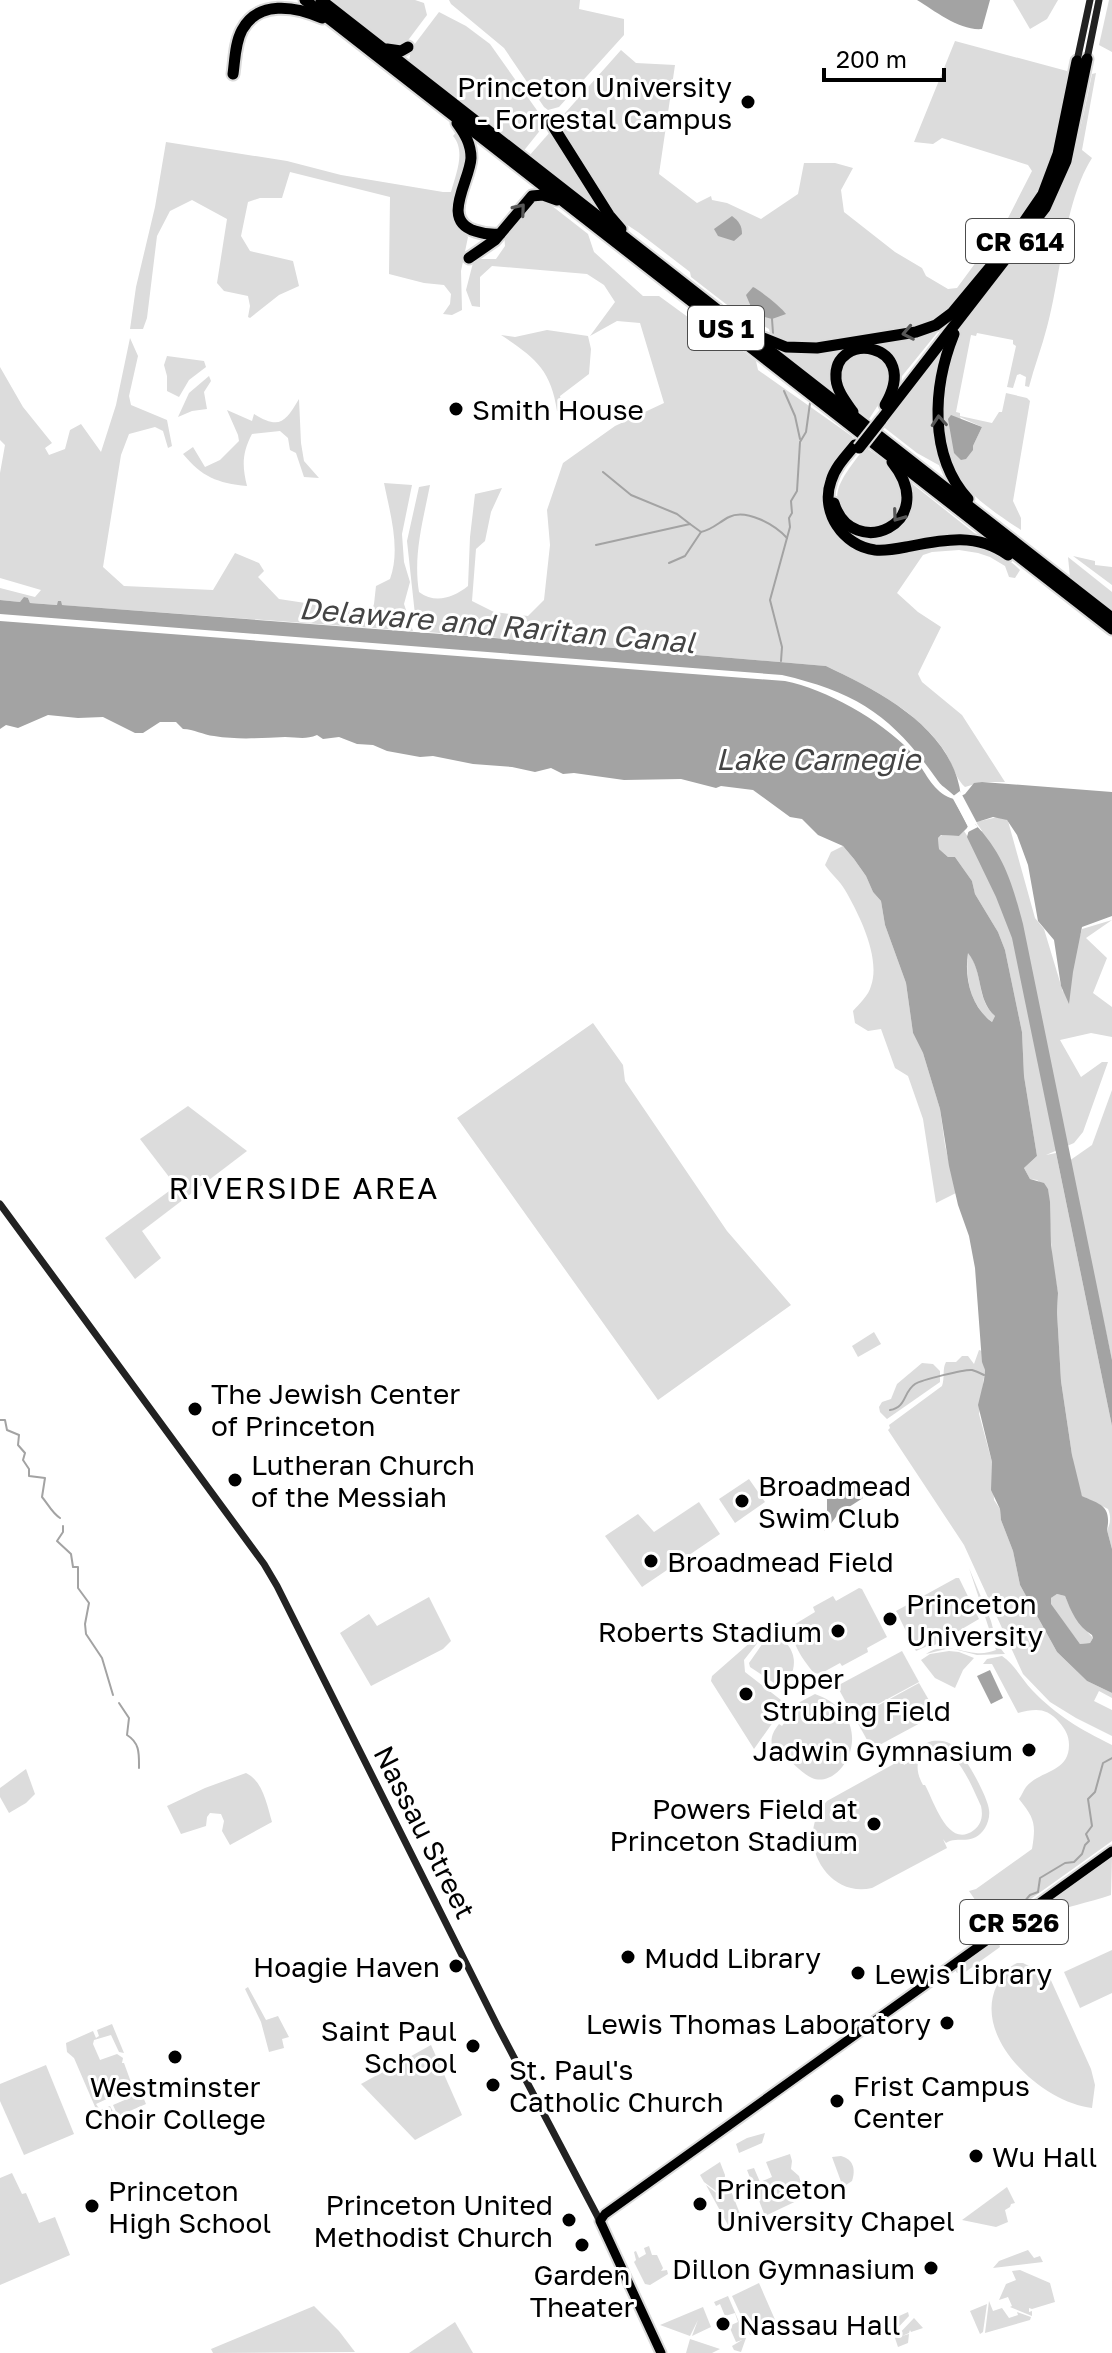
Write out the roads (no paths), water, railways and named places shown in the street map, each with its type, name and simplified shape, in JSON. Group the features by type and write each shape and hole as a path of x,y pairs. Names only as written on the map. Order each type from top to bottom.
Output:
{"highway":[{"name":"US 1","path":"305,0 450,113 631,241 1112,618"},
{"name":"US 1","path":"321,0 382,48 395,52 408,47 405,54 413,72 570,206 1112,629"},
{"path":"233,74 242,30 255,15 263,11 274,7 292,8 337,25"},
{"name":"CR 614","path":"1006,248 1031,215 1053,172 1082,60"},
{"name":"CR 614","path":"960,319 1052,196 1066,161 1082,60"},
{"path":"450,113 467,137 471,149 469,172 459,202 459,216 470,230 500,234"},
{"path":"551,123 609,215 631,241"},
{"path":"469,258 495,240 532,196 543,195 570,206"},
{"path":"739,326 775,344 798,348 817,348 921,331 952,313 1006,248"},
{"path":"1006,248 833,476 828,494 834,522 855,543 880,551 946,539 966,539 1000,548 1022,564 1029,565"},
{"path":"880,416 960,319"},
{"path":"960,319 941,372 938,397 940,434 949,471 961,492 982,515"},
{"path":"860,422 836,381 840,362 853,350 862,347 875,349 892,364 895,383 880,416"},
{"path":"857,446 838,477 834,496 842,519 853,528 869,532 882,531 895,524 905,510 907,499 904,479 881,449"}],"main road":[{"name":"CR 614","path":"1082,60 1090,0"},
{"name":"CR 614","path":"1082,60 1099,0"},
{"name":"Nassau Street","path":"0,1204 277,1586 503,2037 600,2221 661,2353"},
{"name":"CR 526","path":"600,2221 605,2214 758,2103 1112,1851"}],"water":[{"path":"917,0 990,0 982,29 974,29 957,24"},
{"path":"732,216 742,231 734,241 718,236 714,229"},
{"path":"753,287 786,314 772,319 754,314 746,295"},
{"path":"951,415 982,427 966,459 961,460 954,453 948,419"},
{"path":"24,597 30,603 57,605 61,601 62,605 826,666 891,701 929,732 955,772 961,796 974,783 982,782 1112,792 1112,916 1082,927 1069,1004 1061,986 1054,940 1038,921 1028,865 1017,835 1007,820 993,817 974,823 993,846 1006,870 1023,924 1112,1360 1112,1426 1012,938 967,837 970,826 960,804 905,740 872,711 833,690 782,675 0,614 0,600 20,602"},
{"name":"Lake Carnegie","path":"0,621 785,681 835,698 897,739 909,750 939,791 954,799 968,827 959,836 941,835 938,838 939,849 948,857 955,857 972,881 975,894 1005,950 1022,1032 1024,1076 1037,1156 1024,1168 1030,1179 1044,1183 1050,1202 1051,1245 1058,1293 1061,1381 1072,1455 1082,1496 1099,1504 1108,1515 1107,1530 1112,1549 1112,1693 1087,1681 1057,1652 1020,1585 1013,1551 991,1490 992,1462 978,1405 985,1370 975,1268 949,1166 940,1109 923,1053 913,1033 906,983 885,925 881,901 843,846 818,835 802,819 790,817 753,790 716,788 681,779 624,780 563,774 551,768 535,772 433,756 420,757 357,744 339,737 223,737 183,729 176,722 160,722 143,733 135,733 103,717 48,715 18,728 6,725 0,729","holes":["968,953 985,1002 995,1016 992,1022 974,1000 967,972","1057,1594 1065,1596 1078,1623 1092,1635 1090,1643 1080,1644 1051,1604 1051,1598"]},
{"path":"841,1482 856,1485 863,1498 838,1514 824,1531 827,1491"},
{"path":"990,1670 1003,1698 991,1704 977,1676"}],"waterway":[{"path":"772,319 773,333"},
{"path":"784,391 795,416 800,439"},
{"path":"781,661 782,647 770,600 790,527 791,501 797,491 800,442 806,432 810,403"},
{"path":"603,472 631,495 677,514 690,524"},
{"path":"596,545 690,524 701,532 736,515 760,519 787,538"},
{"path":"669,563 685,556 701,532"},
{"path":"890,1410 899,1406 911,1387 919,1382 968,1370 984,1375"},
{"path":"0,1420 5,1420 7,1430 19,1435 18,1445 25,1453 23,1460 29,1469 29,1476 45,1478 42,1497 60,1518"},
{"path":"63,1526 57,1541 71,1554 73,1567 78,1567 78,1588 89,1603 86,1634 102,1658 113,1695"},
{"path":"119,1703 129,1718 127,1735 137,1745 139,1768"},
{"path":"998,1920 1000,1915 1010,1913 1017,1902 1024,1902 1038,1892 1040,1878 1065,1863 1074,1862 1082,1854 1089,1841 1086,1834 1092,1826 1088,1799 1095,1792 1103,1763 1112,1758"}],"place":[{"name":"Princeton University - Forrestal Campus","path":"748,102"},
{"name":"Smith House","path":"456,409"},
{"name":"The Jewish Center of Princeton","path":"195,1409"},
{"name":"Lutheran Church of the Messiah","path":"235,1480"},
{"name":"Broadmead Swim Club","path":"742,1501"},
{"name":"Broadmead Field","path":"651,1561"},
{"name":"Princeton University","path":"890,1619"},
{"name":"Roberts Stadium","path":"838,1631"},
{"name":"Upper Strubing Field","path":"746,1694"},
{"name":"Jadwin Gymnasium","path":"1029,1750"},
{"name":"Powers Field at Princeton Stadium","path":"874,1824"},
{"name":"Mudd Library","path":"628,1957"},
{"name":"Hoagie Haven","path":"456,1966"},
{"name":"Lewis Library","path":"858,1973"},
{"name":"Lewis Thomas Laboratory","path":"947,2023"},
{"name":"Saint Paul School","path":"473,2046"},
{"name":"Westminster Choir College","path":"175,2057"},
{"name":"St. Paul's Catholic Church","path":"493,2085"},
{"name":"Frist Campus Center","path":"837,2101"},
{"name":"Wu Hall","path":"976,2156"},
{"name":"Princeton University Chapel","path":"700,2204"},
{"name":"Princeton High School","path":"92,2206"},
{"name":"Princeton United Methodist Church","path":"569,2220"},
{"name":"Garden Theater","path":"582,2245"},
{"name":"Dillon Gymnasium","path":"931,2268"},
{"name":"Nassau Hall","path":"723,2324"}],"district":[{"name":"RIVERSIDE AREA","path":"304,1188"}],"water label":[{"name":"Delaware and Raritan Canal","path":"497,625"}]}
